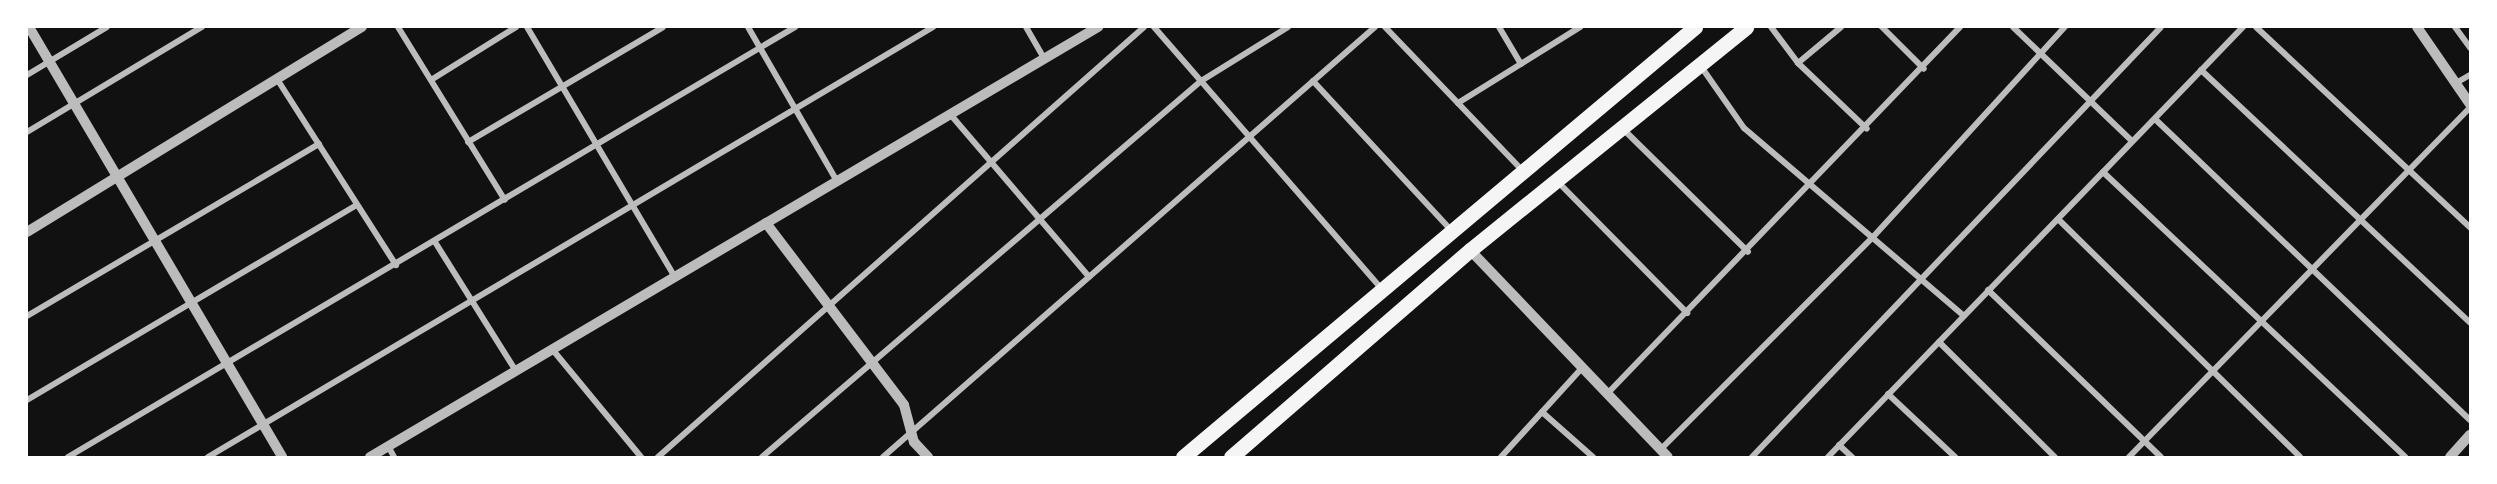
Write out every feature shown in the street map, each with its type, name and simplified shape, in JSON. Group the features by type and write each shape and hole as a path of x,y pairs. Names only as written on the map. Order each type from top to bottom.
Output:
{"main road":[{"path":"1183,457 1521,169 1695,27"},
{"path":"1231,457 1470,250 1698,62 1746,27"}],"street":[{"path":"29,27 282,457"},
{"path":"27,75 107,27"},
{"path":"27,132 202,27"},
{"path":"27,232 277,79 349,30 362,27"},
{"path":"398,27 505,200"},
{"path":"431,80 516,27"},
{"path":"527,27 561,89 675,277"},
{"path":"468,142 663,27"},
{"path":"748,27 837,181"},
{"path":"68,457 228,365 795,27"},
{"path":"208,457 794,106 933,27"},
{"path":"1026,27 1044,58"},
{"path":"370,457 1098,27"},
{"path":"658,457 830,308 1144,27"},
{"path":"1154,27 1381,288"},
{"path":"762,457 1201,81 1288,27"},
{"path":"883,457 1375,27"},
{"path":"1385,27 1521,169"},
{"path":"1498,27 1521,64"},
{"path":"1458,103 1580,27"},
{"path":"1772,27 1798,63 1867,129"},
{"path":"1798,63 1841,27"},
{"path":"1882,27 1924,69"},
{"path":"1607,394 1867,129 1960,27"},
{"path":"2013,27 2132,141"},
{"path":"1470,250 1664,453 1873,237 2065,27"},
{"path":"1752,457 2091,104 2161,27"},
{"path":"1828,457 2243,27"},
{"path":"2256,27 2408,166 2470,227"},
{"path":"2128,457 2311,265 2470,106 2417,27"},
{"path":"2455,27 2470,48"},
{"path":"1698,62 1744,128 1964,316"},
{"path":"2201,70 2470,323"},
{"path":"2456,83 2470,75"},
{"path":"277,79 396,265"},
{"path":"1313,81 1450,229"},
{"path":"950,114 1089,277"},
{"path":"2155,118 2311,265 2470,420"},
{"path":"1621,127 1748,252"},
{"path":"27,316 152,238 319,144"},
{"path":"2103,172 2405,457"},
{"path":"1556,180 1688,313"},
{"path":"27,400 357,205"},
{"path":"2058,219 2300,457"},
{"path":"766,223 904,405 914,430 914,442 928,457"},
{"path":"435,242 516,371"},
{"path":"1988,290 2161,457"},
{"path":"1939,342 2055,457"},
{"path":"552,349 641,457"},
{"path":"1501,457 1582,368"},
{"path":"1888,394 1955,457"},
{"path":"1542,412 1593,457"},
{"path":"2450,457 2470,435"},
{"path":"1839,445 1852,457"},
{"path":"388,446 394,457"}]}
